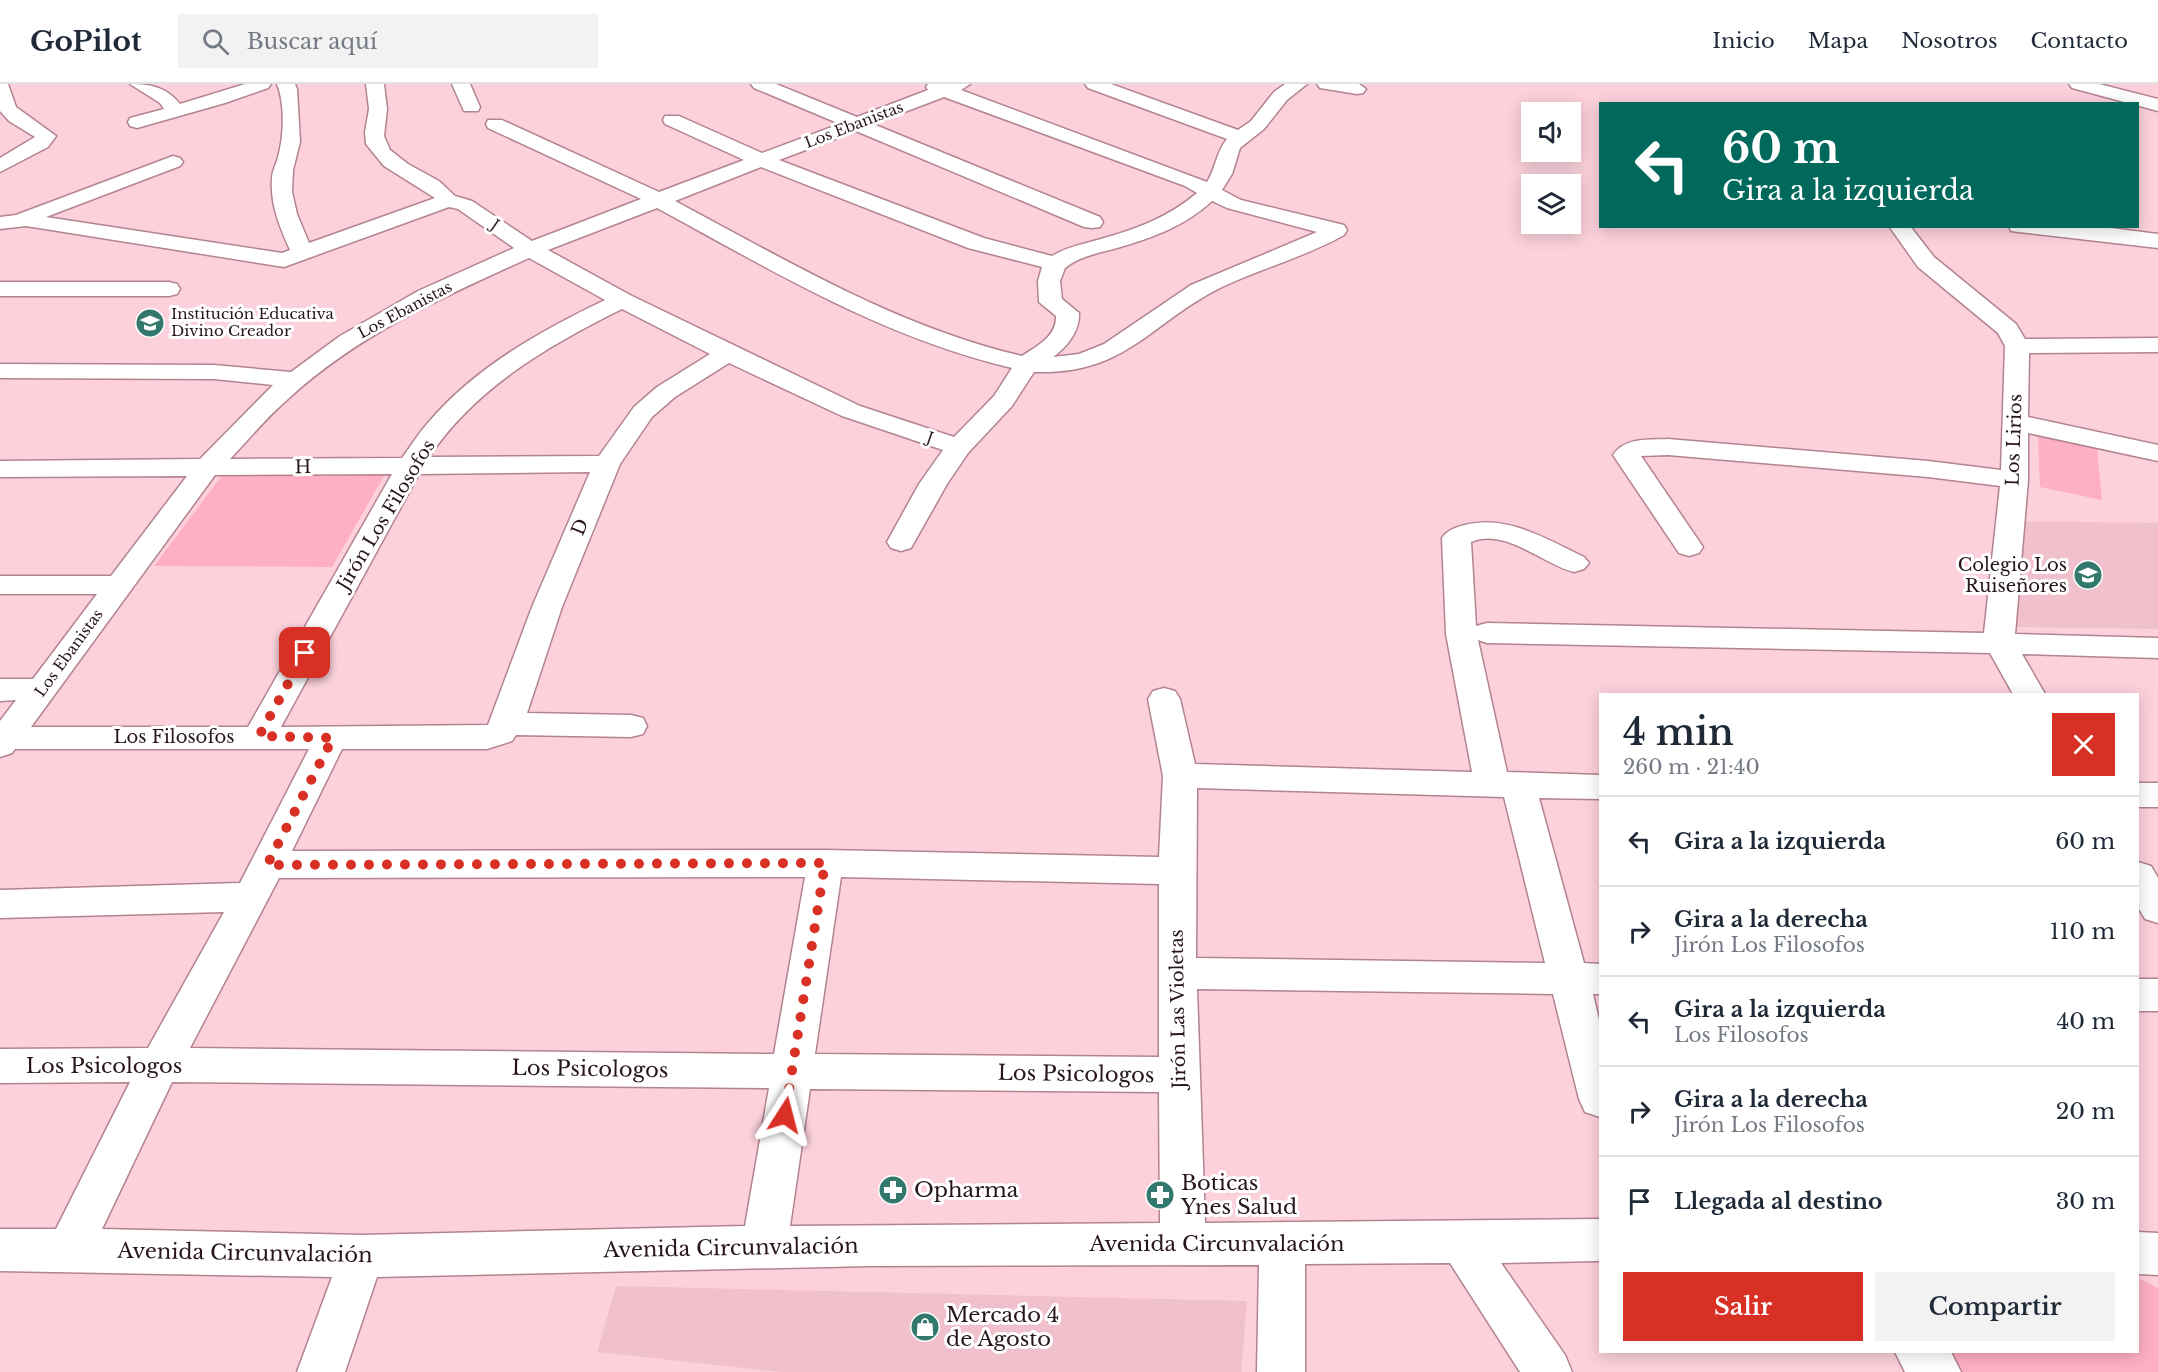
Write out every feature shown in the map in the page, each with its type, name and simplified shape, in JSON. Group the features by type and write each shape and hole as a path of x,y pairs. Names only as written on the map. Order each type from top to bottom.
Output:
{"street":[{"path":"139,84 166,99 176,111"},
{"path":"137,122 219,99 262,84"},
{"path":"286,84 289,89 290,117 288,157 283,170 285,216 303,254"},
{"name":"J","path":"375,84 378,110 374,131 375,143 394,164 443,192 448,200 465,205 530,249 622,300 728,353 851,411 959,447"},
{"path":"460,84 471,107"},
{"path":"760,84 1092,222"},
{"path":"1094,84 1239,137"},
{"path":"901,542 933,484 959,447 1003,401 1027,364 1054,345 1068,326 1067,313 1051,302 1049,293 1050,273 1056,264 1073,254 1146,232 1173,220 1211,191 1223,174 1225,156 1239,137 1258,125 1282,92 1298,84"},
{"path":"1326,84 1357,89"},
{"path":"2078,84 2158,105"},
{"path":"0,166 41,143 46,136 10,113 1,99 1,86"},
{"path":"495,124 658,200 822,287 916,331 973,350 1027,364 1082,361 1108,351 1146,329 1199,290 1253,266 1294,253 1336,230 1234,204 1192,182 944,86"},
{"name":"Los Ebanistas","path":"3,742 207,468 253,417 295,380 348,341 426,296 530,249 857,124 944,86"},
{"path":"2139,114 2158,118"},
{"path":"672,120 760,160 976,243 1056,264"},
{"path":"10,221 173,162"},
{"path":"10,221 275,259 293,258 448,200"},
{"path":"1900,228 1926,262 2008,329 2017,346 2158,345"},
{"path":"2032,228 2157,248"},
{"path":"0,289 169,289"},
{"name":"Jirón Los Filosofos","path":"259,736 410,466 437,429 512,361 542,341 622,300"},
{"name":"Los Lirios","path":"1999,642 2014,480 2017,346"},
{"name":"D","path":"497,731 607,464 643,412 666,392 728,353"},
{"path":"0,371 214,372 295,380"},
{"path":"2014,422 2158,453"},
{"path":"1689,547 1626,455 1632,450 1668,447 1767,454 1928,469 2014,480"},
{"name":"H","path":"0,469 607,464"},
{"path":"1574,563 1503,532 1465,532 1456,538 1461,634 1506,785 1585,979 1599,1091"},
{"path":"0,585 119,585"},
{"path":"1487,633 1999,642 2158,648"},
{"path":"1999,642 2028,693"},
{"path":"0,690 43,689"},
{"name":"Jirón Las Violetas","path":"1164,699 1180,776 1177,973 1183,1243"},
{"name":"Los Filosofos","path":"3,742 259,736 333,738 631,726"},
{"path":"69,1249 160,1065 333,738"},
{"path":"1180,776 1599,787"},
{"path":"2139,795 2158,795"},
{"path":"764,1247 825,863"},
{"path":"0,904 259,881 825,863 1177,872"},
{"path":"2139,878 2158,909"},
{"path":"1177,973 1585,979"},
{"path":"2139,995 2158,995"},
{"name":"Los Psicologos","path":"0,1066 160,1065 1179,1075"},
{"name":"Avenida Circunvalación","path":"0,1250 69,1249 362,1256 764,1247 1183,1243 1282,1245 1599,1240"},
{"path":"1462,1243 1548,1372"},
{"path":"1281,1372 1282,1245"},
{"path":"321,1372 362,1256"},
{"path":"1920,1353 1937,1372"}],"shaded area":[{"path":"2038,436 2097,448 2102,500 2040,487"},
{"path":"389,467 332,567 154,566 227,469"},
{"name":"Colegio Los Ruiseñores","path":"2022,521 2158,523 2158,629 2015,627"},
{"path":"2139,1278 2158,1288 2158,1372 1960,1372 1944,1353 2139,1353"},
{"name":"Mercado 4 de Agosto","path":"616,1286 1247,1301 1241,1372 781,1372 597,1352"}],"place":[{"name":"Institución Educativa Divino Creador","path":"150,323"},
{"name":"Colegio Los Ruiseñores","path":"2088,575"},
{"name":"Opharma","path":"893,1190"},
{"name":"Boticas Ynes Salud","path":"1160,1195"},
{"name":"Mercado 4 de Agosto","path":"925,1327"}],"route":[{"path":"305,653 259,736 333,738 267,865 825,863 785,1115"}]}
